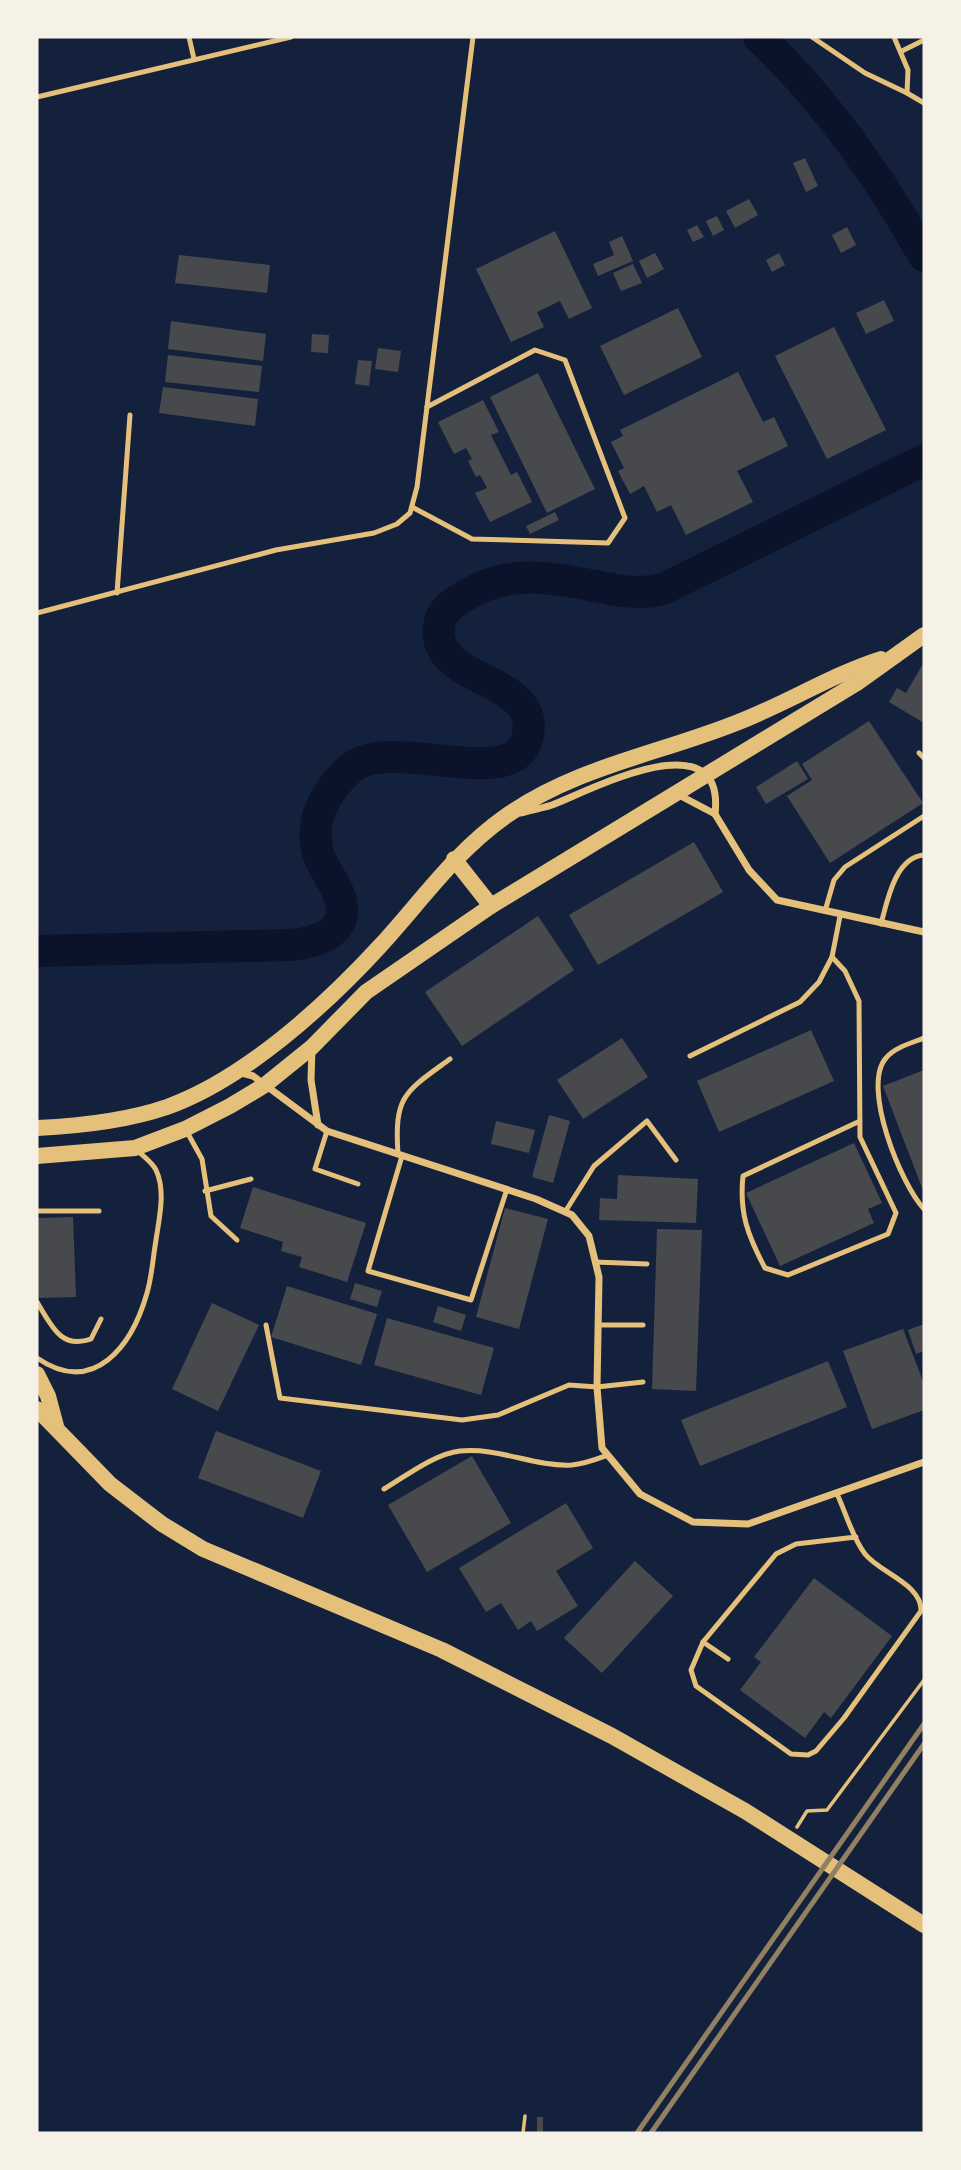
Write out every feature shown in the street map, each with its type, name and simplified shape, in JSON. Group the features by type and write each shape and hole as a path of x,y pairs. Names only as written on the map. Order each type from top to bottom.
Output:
{"main road":[{"path":"37,1156 135,1148 185,1129 265,1085 312,1047 366,992 491,906 858,682 924,635"},
{"path":"37,1128 90,1124 166,1107 212,1086 273,1044 337,989 379,947 454,859 506,817 564,782 736,723 851,669 893,655"},
{"path":"454,859 491,906"},
{"path":"37,1374 48,1396 56,1428"},
{"path":"37,1409 76,1452 132,1503 203,1549 442,1650 612,1736 804,1848 924,1926"}],"street":[{"path":"506,817 552,805 616,777 665,765 682,764 704,774 717,797 715,814"},
{"path":"674,793 715,814 761,887 777,900 840,916 924,932"},
{"path":"312,1047 311,1080 318,1125"},
{"path":"233,1071 253,1076 327,1131 507,1189 565,1212 589,1236 598,1277 597,1387 602,1448 640,1494 693,1522 748,1524 924,1462"}],"lane":[{"path":"189,37 194,59"},
{"path":"37,97 291,37"},
{"path":"37,613 276,550 374,533 397,524 412,507 472,37"},
{"path":"812,37 865,73 924,103"},
{"path":"894,37 908,70 907,93"},
{"path":"902,51 924,40"},
{"path":"412,507 472,539 608,543 625,517 565,360 535,350 426,407"},
{"path":"117,593 130,415"},
{"path":"919,753 924,758"},
{"path":"825,911 834,880 845,867 924,816"},
{"path":"881,924 889,890 901,869 918,855 924,855"},
{"path":"690,1056 800,1002 819,982 832,957 840,916"},
{"path":"832,957 845,971 859,1001 860,1122 860,1137 896,1213 888,1234 788,1275 765,1268 751,1243 740,1203 743,1176 860,1122"},
{"path":"924,1038 895,1050 884,1059 880,1071 880,1107 890,1147 914,1198 924,1209"},
{"path":"450,1059 405,1096 396,1122 400,1155 368,1271 471,1300 507,1189"},
{"path":"565,1212 594,1166 647,1121 676,1160"},
{"path":"185,1129 202,1159 211,1216 237,1240"},
{"path":"327,1131 315,1169 358,1184"},
{"path":"37,1358 63,1374 88,1372 108,1361 126,1340 141,1310 148,1292 161,1202 156,1170 135,1148"},
{"path":"205,1191 251,1178"},
{"path":"37,1211 99,1211"},
{"path":"595,1262 647,1264"},
{"path":"37,1302 62,1338 69,1342 91,1339 101,1319"},
{"path":"266,1325 280,1398 462,1420 498,1415 569,1385 597,1387 643,1382"},
{"path":"598,1325 643,1325"},
{"path":"384,1489 457,1451 481,1450 559,1465 574,1465 608,1455"},
{"path":"837,1494 866,1556 914,1593 921,1602 920,1611 844,1718 816,1751 808,1755 791,1754 696,1686 691,1670 703,1642 776,1554 796,1544 856,1537"},
{"path":"703,1642 728,1659"}],"path":[{"path":"789,1839 807,1811 827,1810 924,1680"},
{"path":"523,2133 525,2116"}],"building":[{"path":"805,158 818,186 806,192 793,163"},
{"path":"749,199 758,215 735,228 726,211"},
{"path":"717,216 724,230 713,236 706,221"},
{"path":"697,225 704,237 693,242 687,230"},
{"path":"847,227 856,245 841,253 832,235"},
{"path":"555,231 592,308 569,319 560,301 537,312 544,327 511,342 476,269"},
{"path":"622,236 633,261 598,276 593,264 614,255 609,242"},
{"path":"655,253 664,269 647,278 639,261"},
{"path":"779,253 785,265 772,272 766,260"},
{"path":"179,255 270,265 267,293 175,283"},
{"path":"633,264 642,283 621,291 613,273"},
{"path":"884,300 894,321 866,334 856,313"},
{"path":"678,308 702,357 624,395 600,346"},
{"path":"171,321 266,334 263,361 168,349"},
{"path":"834,327 886,430 827,459 775,356"},
{"path":"312,334 329,335 328,353 311,352"},
{"path":"378,348 401,351 398,372 375,369"},
{"path":"168,355 262,366 259,392 165,382"},
{"path":"358,360 372,361 369,386 355,384"},
{"path":"738,372 763,422 774,417 788,446 737,471 753,502 686,535 671,505 657,512 644,486 630,494 618,471 624,468 611,442 623,436 620,430"},
{"path":"538,373 595,489 547,513 490,397"},
{"path":"163,387 258,399 255,426 159,413"},
{"path":"483,400 499,432 491,435 511,475 517,472 532,502 490,522 475,493 487,488 480,475 476,477 468,461 472,459 466,448 454,454 438,422"},
{"path":"555,512 559,520 530,534 526,526"},
{"path":"924,662 924,723 889,702 897,688 906,693"},
{"path":"869,721 923,803 830,863 787,796 812,780 802,764"},
{"path":"797,761 808,779 766,804 756,787"},
{"path":"694,842 723,892 598,965 569,915"},
{"path":"538,916 574,970 462,1046 425,992"},
{"path":"811,1030 834,1081 719,1132 697,1081"},
{"path":"622,1038 648,1077 583,1119 557,1080"},
{"path":"924,1070 924,1193 883,1086"},
{"path":"549,1115 570,1121 553,1183 532,1177"},
{"path":"496,1121 535,1130 529,1153 491,1144"},
{"path":"854,1143 882,1203 868,1209 874,1223 780,1266 746,1193"},
{"path":"618,1175 698,1179 696,1223 599,1220 600,1198 617,1199"},
{"path":"253,1187 366,1223 347,1282 299,1267 302,1257 281,1251 283,1242 240,1228"},
{"path":"505,1208 548,1219 519,1329 476,1317"},
{"path":"73,1217 76,1297 38,1298 37,1218"},
{"path":"657,1229 702,1230 696,1391 652,1389"},
{"path":"355,1283 382,1291 377,1307 350,1299"},
{"path":"287,1286 377,1314 361,1365 271,1337"},
{"path":"212,1303 259,1325 218,1411 172,1389"},
{"path":"438,1306 466,1315 461,1331 433,1322"},
{"path":"387,1318 494,1348 481,1395 374,1365"},
{"path":"924,1324 924,1351 916,1354 908,1330"},
{"path":"903,1329 924,1384 924,1410 872,1429 843,1351"},
{"path":"828,1361 847,1407 700,1466 681,1420"},
{"path":"216,1431 321,1471 303,1518 198,1478"},
{"path":"472,1456 511,1523 427,1572 388,1505"},
{"path":"566,1503 593,1548 556,1571 578,1606 537,1631 531,1621 518,1630 501,1603 486,1612 459,1568"},
{"path":"635,1561 673,1596 602,1673 564,1638"},
{"path":"814,1578 892,1636 831,1718 824,1712 805,1738 740,1690 761,1662 754,1657"},
{"path":"537,2117 543,2117 543,2133 537,2133"}],"waterway":[{"path":"759,37 807,87 850,140 889,197 924,256"},
{"path":"37,951 291,945 322,937 337,926 342,907 337,890 318,853 316,829 327,796 341,777 368,760 392,757 498,762 516,755 527,739 528,718 520,703 505,691 453,661 442,647 440,622 450,606 485,586 520,578 555,579 629,592 663,589 924,460"}],"railway":[{"path":"637,2133 924,1724"},
{"path":"651,2133 924,1744"}]}
